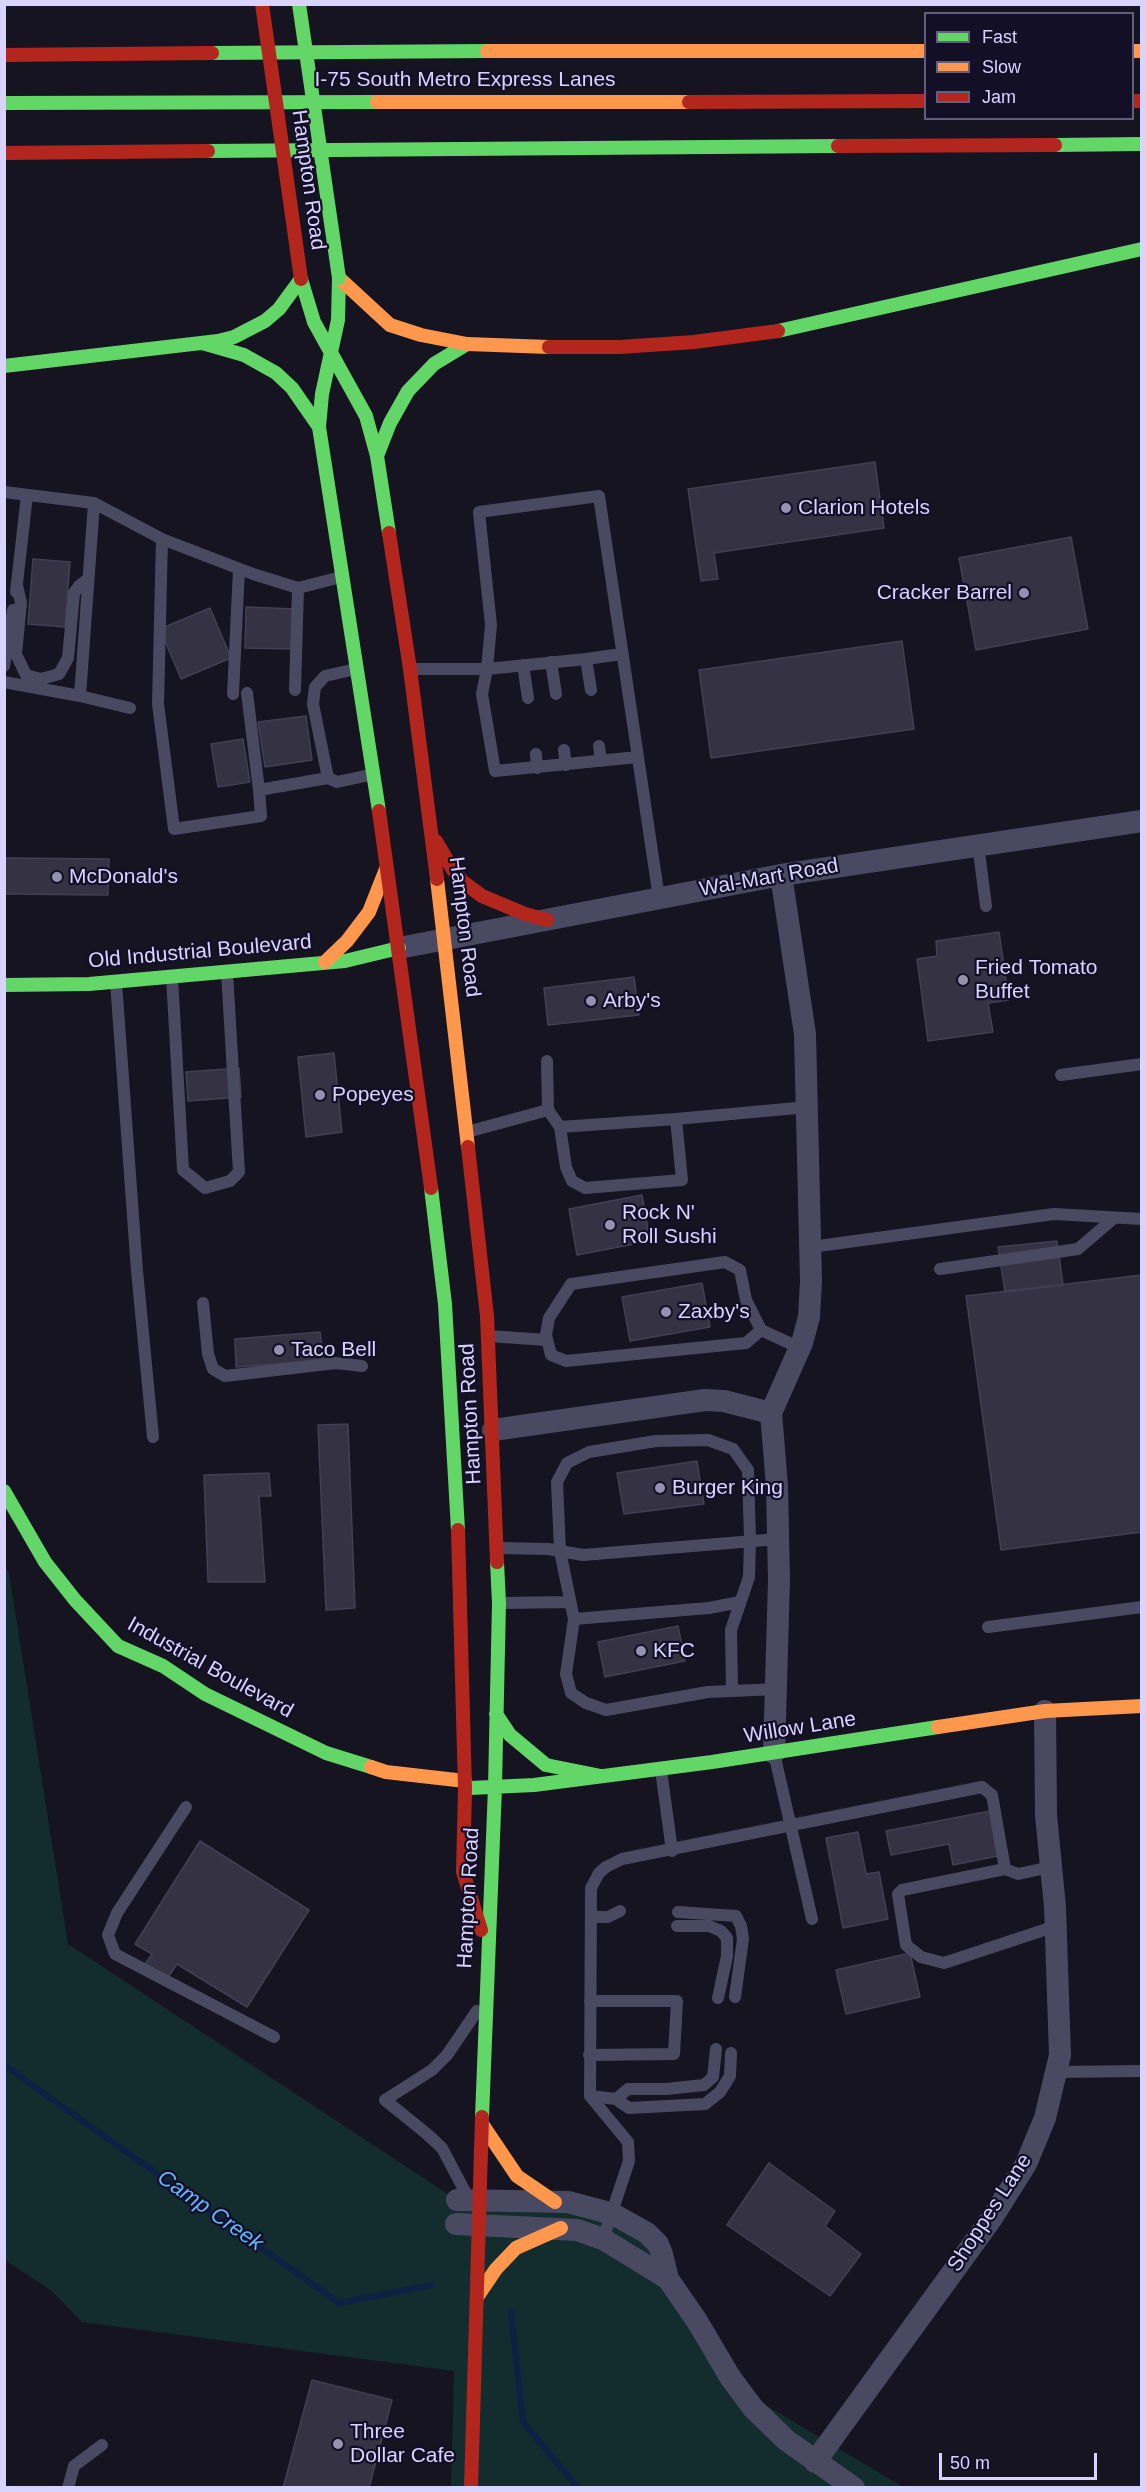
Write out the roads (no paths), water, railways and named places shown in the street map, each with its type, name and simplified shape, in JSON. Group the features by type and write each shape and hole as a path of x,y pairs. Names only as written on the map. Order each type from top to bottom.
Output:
{"main road":[{"name":"Hampton Road","path":"262,4 301,279 314,322 366,416 377,456 410,669 445,939 488,1336 499,1604 495,1787 482,2124 469,2200 479,2225 471,2487"},
{"name":"Hampton Road","path":"299,4 339,278 338,320 322,394 319,427 399,948 430,1175 447,1327 455,1435 465,1785 463,1872 487,1951"},
{"path":"4,55 340,51 924,51"},
{"name":"I-75 South Metro Express Lanes","path":"4,103 924,101"},
{"path":"4,153 1142,144"},
{"path":"339,278 390,325 421,335 467,344 620,347 694,342 787,330 1142,249"},
{"path":"4,366 201,343 234,337 265,321 279,309 301,279"},
{"path":"201,343 244,356 276,373 292,388 319,427"},
{"path":"377,456 390,423 408,392 434,364 467,344"},
{"path":"431,830 445,857 463,882 492,901 547,920"},
{"path":"325,962 347,941 369,912 387,868"},
{"name":"Old Industrial Boulevard","path":"4,985 116,982 345,961 399,948"},
{"name":"Industrial Boulevard","path":"4,1491 45,1562 75,1600 118,1646 163,1666 205,1694 326,1753 386,1772 465,1785"},
{"name":"Willow Lane","path":"465,1785 495,1787 534,1785 774,1754 1045,1711 1142,1706"},
{"path":"496,1714 510,1735 546,1765 602,1776"},
{"path":"482,2124 517,2176 555,2202"},
{"path":"477,2297 496,2269 516,2248 561,2228"}],"street":[{"name":"Wal-Mart Road","path":"399,948 781,875 1142,821"},
{"path":"774,1754 778,1539 777,1486 771,1413 800,1348 809,1317 811,1247 805,1034 781,875"},
{"path":"493,1430 705,1401 724,1401 771,1413"},
{"name":"Shoppes Lane","path":"814,2462 992,2218 1026,2164 1045,2118 1059,2055 1056,1926 1046,1815 1045,1711"},
{"path":"469,2200 581,2204 613,2214 653,2238 663,2254 668,2279 730,2377 753,2408 786,2440 814,2462 854,2487"},
{"path":"456,2224 577,2230 603,2239 668,2279"}],"lane":[{"path":"4,492 94,503 162,539 239,569 298,588 342,577"},
{"path":"4,666 17,585 27,495"},
{"path":"638,758 495,771 482,694 491,626 479,512 598,496 638,758 659,898"},
{"path":"80,696 94,503"},
{"path":"162,539 158,704 174,829 261,816 247,693"},
{"path":"233,694 239,569"},
{"path":"17,585 21,603 16,654 26,675 41,679 59,674 68,658 74,593 88,579"},
{"path":"295,690 298,588"},
{"path":"410,669 487,669 622,654"},
{"path":"586,659 591,690"},
{"path":"551,662 556,694"},
{"path":"523,665 528,698"},
{"path":"328,778 313,704 315,687 325,676 357,668"},
{"path":"4,682 130,708"},
{"path":"599,746 601,761"},
{"path":"564,750 566,765"},
{"path":"536,754 537,768"},
{"path":"259,790 328,778 337,782 374,774"},
{"path":"978,844 986,906"},
{"path":"172,976 183,1170 205,1188 230,1181 239,1172 227,971"},
{"path":"116,982 137,1271 153,1437"},
{"path":"547,1061 548,1110 560,1127 566,1167 572,1181 585,1188 682,1180 676,1119"},
{"path":"1061,1075 1142,1064"},
{"path":"560,1127 807,1107"},
{"path":"466,1132 548,1110"},
{"path":"811,1247 1054,1214 1142,1219"},
{"path":"940,1269 1078,1249 1114,1218"},
{"path":"761,1330 746,1343 566,1361 551,1355 547,1340 549,1318 571,1284 725,1262 740,1270 746,1300 761,1330 800,1348"},
{"path":"202,1303 208,1354 213,1369 225,1377 336,1363 362,1366"},
{"path":"488,1336 547,1340"},
{"path":"732,1691 731,1630 749,1577 750,1541 748,1470 734,1449 708,1440 656,1441 589,1452 567,1463 557,1482 560,1551 574,1620 566,1674 571,1693 586,1703 606,1710 708,1692 732,1691 776,1689"},
{"path":"497,1548 560,1551 583,1555 778,1539"},
{"path":"499,1604 570,1602"},
{"path":"574,1620 709,1608 740,1602"},
{"path":"988,1627 1142,1607"},
{"path":"774,1754 812,1919"},
{"path":"661,1768 672,1851"},
{"path":"603,2239 629,2161 628,2142 590,2096 591,1888 599,1873 622,1860 982,1787 992,1795 1005,1869"},
{"path":"186,1808 117,1913 108,1935 115,1954 274,2037"},
{"path":"1051,1867 1018,1874 1005,1869 902,1890 898,1894 906,1945 921,1957 944,1963 1056,1926"},
{"path":"678,1912 736,1916 741,1926 743,1939 735,1997"},
{"path":"591,1917 621,1918"},
{"path":"677,1926 709,1926 721,1931 727,1938 727,1956 718,1998"},
{"path":"469,2200 442,2148 428,2133 385,2100 432,2070 447,2055 473,2019 486,1988"},
{"path":"589,2055 675,2054 677,2001 590,2001"},
{"path":"616,2099 628,2089 666,2089 704,2085 713,2077 716,2049"},
{"path":"590,2096 616,2099 629,2108 705,2104 720,2092 730,2076 731,2053"},
{"path":"1056,2072 1142,2071"},
{"path":"68,2487 74,2466 102,2445"}],"waterway":[{"name":"Camp Creek","path":"4,2065 339,2303 432,2285"},
{"name":"Camp Creek","path":"511,2312 523,2422 578,2488"}],"place":[{"name":"Clarion Hotels","path":"786,508"},
{"name":"Cracker Barrel","path":"1024,593"},
{"name":"McDonald's","path":"57,877"},
{"name":"Fried Tomato Buffet","path":"963,980"},
{"name":"Arby's","path":"591,1001"},
{"name":"Popeyes","path":"320,1095"},
{"name":"Rock N' Roll Sushi","path":"610,1225"},
{"name":"Zaxby's","path":"666,1312"},
{"name":"Taco Bell","path":"279,1350"},
{"name":"Burger King","path":"660,1488"},
{"name":"KFC","path":"641,1651"},
{"name":"Three Dollar Cafe","path":"338,2444"}]}
